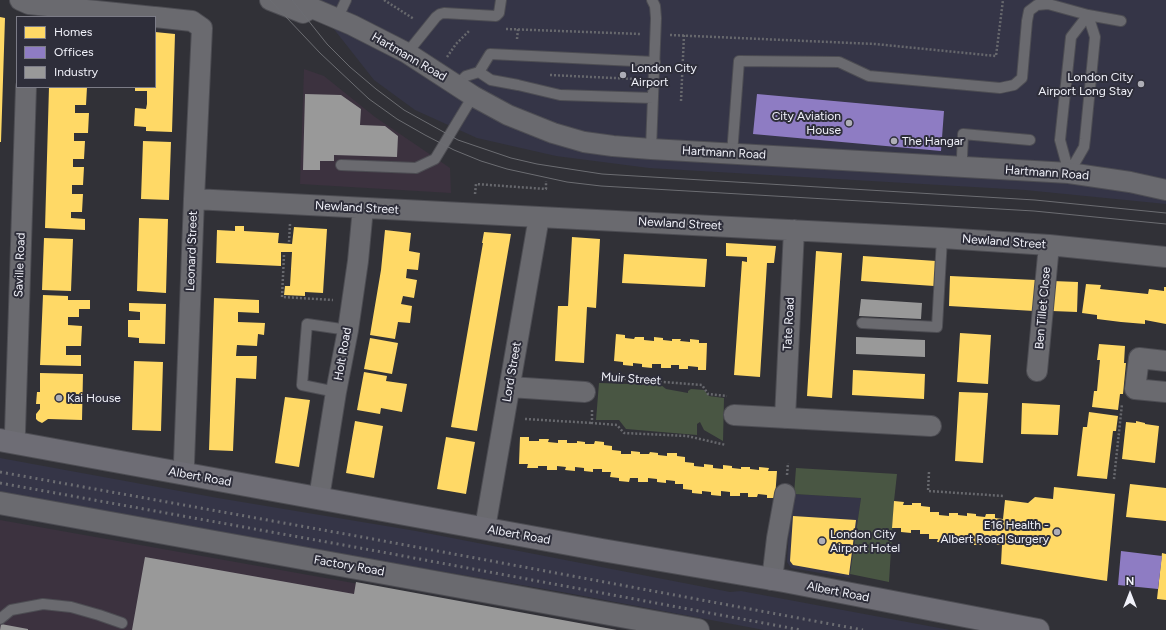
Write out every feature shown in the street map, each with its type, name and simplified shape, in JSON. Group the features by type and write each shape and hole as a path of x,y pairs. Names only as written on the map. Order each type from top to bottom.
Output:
{"main road":[{"name":"Albert Road","path":"7,441 772,580 1038,630"}],"street":[{"name":"Hartmann Road","path":"270,0 303,13 309,4 407,53 473,96 508,115 553,133 584,142 651,149 960,168 1069,173 1130,182 1166,190"},
{"path":"26,7 142,16"},
{"name":"Leonard Street","path":"156,17 192,21 202,28 184,463 182,474"},
{"name":"Saville Road","path":"7,441 15,425 26,88"},
{"name":"Newland Street","path":"194,199 942,238 1049,245 1166,257"},
{"name":"Holt Road","path":"319,498 336,392 348,330 358,261 363,208"},
{"name":"Lord Street","path":"485,528 539,217"},
{"name":"Tate Road","path":"785,418 794,230"},
{"name":"Ben Tillet Close","path":"1037,370 1049,245"},
{"path":"1166,361 1139,358 1136,389 1166,392"},
{"name":"Muir Street","path":"510,387 588,400"},
{"path":"734,415 931,426"},
{"path":"772,580 777,538 785,494"},
{"name":"Factory Road","path":"0,503 698,630"}],"lane":[{"path":"338,19 346,0"},
{"path":"407,53 440,14 496,16 499,13 501,0"},
{"path":"651,149 656,18 655,6 652,0"},
{"path":"732,154 739,61 839,62 869,76 1000,88 1014,85 1022,78 1027,21 1030,11 1037,5 1048,4 1121,21"},
{"path":"1069,173 1060,140 1071,37 1088,14"},
{"path":"1069,173 1084,147 1085,139 1095,37 1088,14"},
{"path":"457,85 466,76 479,72 490,54 655,62"},
{"path":"479,72 491,80 560,95 653,98"},
{"path":"340,165 416,168 435,159 473,96"},
{"path":"960,168 963,134 1030,140"},
{"path":"862,323 937,327 942,238"},
{"path":"336,392 302,385 307,324 348,330"},
{"path":"0,619 11,610 43,604 71,607 122,623"}],"path":[{"path":"384,0 416,20"},
{"path":"502,29 684,35 876,44 996,56 1003,0"},
{"path":"444,61 470,28"},
{"path":"517,39 518,29"},
{"path":"681,101 684,35"},
{"path":"548,75 635,79"},
{"path":"475,214 476,184 546,189 546,181"},
{"path":"284,255 282,297 352,301"},
{"name":"Muir Street","path":"600,377 702,385 708,394 730,396"},
{"path":"1114,479 1123,396 1136,389"},
{"path":"588,400 592,423"},
{"path":"504,418 616,425 624,433 687,436 726,445"},
{"path":"929,472 928,492 1004,496"}],"shaded area":[{"name":"London City Airport","path":"311,0 1166,0 1166,204 1025,190 649,168 556,156 477,138 415,110 374,80"},
{"path":"304,69 324,76 375,117 450,168 451,193 300,184"},
{"path":"0,458 218,498 416,531 730,592 741,591 950,630 764,630 562,592 130,518 0,493"},
{"name":"London City Airport Hotel","path":"794,494 861,498 850,578 791,568 787,562 790,510"},
{"path":"0,520 617,630 0,630"}],"green space":[{"path":"599,383 661,385 666,389 688,393 691,389 704,390 709,396 724,398 723,441 704,430 700,422 697,424 697,435 626,429 619,420 596,420"},
{"path":"796,468 897,474 889,582 850,574 861,498 794,494"}],"building: Homes":[{"path":"0,17 5,18 1,142 0,142"},
{"path":"156,32 175,34 172,132 146,131 146,127 134,126 135,108 146,109 147,104 147,91 135,91 135,88 156,88"},
{"path":"49,88 87,88 86,105 75,105 75,113 89,113 88,133 74,133 74,141 85,141 84,159 73,159 73,167 84,167 83,185 72,185 72,194 83,194 82,212 71,212 71,218 85,219 85,230 45,228"},
{"path":"143,141 171,142 169,200 141,199"},
{"path":"139,218 168,219 166,293 137,291"},
{"path":"235,226 244,226 244,231 279,233 278,243 292,244 294,227 327,229 323,293 305,292 305,296 284,295 285,286 290,286 292,252 281,252 281,266 216,263 217,230 235,231"},
{"path":"385,230 411,233 409,251 420,253 418,270 407,269 406,278 417,280 414,298 403,296 401,304 412,306 410,323 398,322 395,339 370,335 381,270"},
{"path":"484,232 511,234 477,431 451,427"},
{"path":"572,237 600,239 596,308 587,307 584,363 555,361 558,306 568,306"},
{"path":"44,238 73,239 71,291 42,290"},
{"path":"726,243 776,246 774,263 767,263 760,377 734,375 742,261 747,262 747,257 726,256"},
{"path":"816,251 842,253 832,398 807,396"},
{"path":"624,254 707,259 705,287 622,283"},
{"path":"863,256 936,261 934,286 861,281"},
{"path":"950,276 1036,280 1034,311 949,306"},
{"path":"1053,281 1078,282 1077,312 1052,311"},
{"path":"1086,284 1101,285 1100,289 1148,294 1149,289 1164,291 1164,287 1166,287 1166,324 1145,320 1145,324 1097,319 1097,315 1082,313"},
{"path":"43,295 68,296 68,300 90,300 90,309 79,309 79,317 68,317 68,325 82,326 81,346 66,346 66,355 81,355 81,366 40,365"},
{"path":"214,298 259,300 259,313 238,312 238,322 265,323 264,335 258,334 257,346 237,345 236,356 257,356 256,379 236,378 233,451 209,450"},
{"path":"129,303 166,304 165,344 139,343 139,338 128,337 128,320 140,320 140,312 129,311"},
{"path":"960,333 991,335 988,384 957,382"},
{"path":"616,334 625,335 625,338 634,339 635,337 644,337 644,340 654,341 654,337 672,341 672,339 681,339 680,341 690,342 690,339 699,340 699,343 707,343 706,370 698,370 698,367 688,366 688,369 679,369 679,365 671,365 671,368 661,368 661,364 652,364 652,368 642,367 642,364 633,363 633,366 623,365 623,362 614,361"},
{"path":"370,338 398,343 392,374 364,369"},
{"path":"1099,344 1125,346 1124,363 1126,363 1123,394 1120,394 1118,410 1092,407 1094,391 1097,391 1100,360 1097,360"},
{"path":"134,361 163,362 161,431 132,430"},
{"path":"853,370 925,374 924,399 852,395"},
{"path":"364,372 387,376 386,381 407,384 402,412 381,408 380,414 357,410"},
{"name":"Kai House","path":"40,373 83,374 82,420 48,419 42,423 36,419 36,414 40,409 40,404 36,404 37,392 40,392"},
{"path":"959,392 988,393 983,463 955,461"},
{"path":"285,397 310,400 299,467 275,463"},
{"path":"1022,403 1060,405 1058,435 1021,434"},
{"path":"1089,412 1118,416 1116,431 1113,431 1107,479 1077,476 1083,427 1087,427"},
{"path":"355,421 383,426 374,478 346,473"},
{"path":"1136,421 1159,426 1155,463 1122,459 1126,422 1136,423"},
{"path":"446,437 475,442 466,494 437,489"},
{"path":"520,437 529,437 529,441 549,439 548,442 558,443 558,440 567,440 567,443 577,443 577,441 585,442 585,444 594,444 595,441 604,442 604,445 612,446 612,450 621,451 621,454 631,454 631,451 640,452 640,454 649,454 650,452 658,453 658,455 667,456 667,453 677,453 677,456 685,457 685,462 694,463 694,466 704,467 704,464 713,465 713,468 723,469 723,465 741,469 741,467 750,467 750,469 759,470 759,467 769,468 768,471 777,471 775,498 767,498 767,495 758,494 757,497 748,497 748,493 740,493 740,496 730,496 730,492 721,491 721,496 711,495 711,492 702,491 702,494 692,493 692,490 683,489 683,484 675,484 675,481 666,480 666,483 657,482 657,479 648,478 648,482 638,482 638,478 630,478 629,482 619,481 619,478 610,477 611,472 602,472 602,469 593,469 593,472 584,471 584,468 575,467 575,471 565,470 566,467 557,466 557,470 547,470 547,466 527,468 528,464 519,464"},
{"path":"1130,484 1166,488 1166,521 1126,517"},
{"name":"E16 Health - Albert Road Surgery","path":"1054,487 1115,494 1107,581 1001,564 1002,545 993,545 993,542 984,541 984,545 974,545 974,541 966,540 966,543 956,543 956,539 948,539 948,543 937,542 938,539 929,539 929,534 920,534 920,530 911,530 911,533 901,532 901,528 892,528 894,501 904,502 903,505 921,503 921,506 930,507 930,512 939,512 939,515 949,516 949,513 958,513 958,515 967,516 967,513 985,517 986,514 995,514 995,518 1003,519 1005,500 1028,503 1035,497 1053,499"},
{"name":"London City Airport Hotel","path":"793,516 856,520 849,575 793,565 790,561"},
{"path":"1162,553 1166,554 1166,600 1157,599"}],"building: Offices":[{"name":"City Aviation House","path":"757,94 944,111 941,151 753,134"},
{"path":"1121,551 1162,556 1158,589 1118,585"}],"building: Industry":[{"path":"305,94 341,95 361,109 360,125 385,126 398,136 397,157 334,155 334,161 320,161 320,170 303,170"},
{"path":"861,299 922,303 921,319 859,316"},
{"path":"856,337 925,340 925,357 856,354"},
{"path":"145,557 354,594 356,582 617,630 132,630"},
{"path":"1,624 28,629 28,630 0,630"}],"tram line":[{"path":"270,0 320,53 369,99 397,119 454,150 481,161 507,169 567,182 601,186 1034,211 1166,224"},
{"path":"292,0 327,44 350,67 404,110 458,140 511,158 537,164 602,174 1035,200 1166,213"}],"railway":[{"path":"0,472 373,539 863,630"},
{"path":"0,483 801,630"}],"place":[{"name":"London City Airport","path":"623,75"},
{"name":"London City Airport Long Stay","path":"1141,84"},
{"name":"City Aviation House","path":"849,123"},
{"name":"The Hangar","path":"894,141"},
{"name":"Kai House","path":"59,398"},
{"name":"E16 Health - Albert Road Surgery","path":"1057,532"},
{"name":"London City Airport Hotel","path":"822,541"}]}
